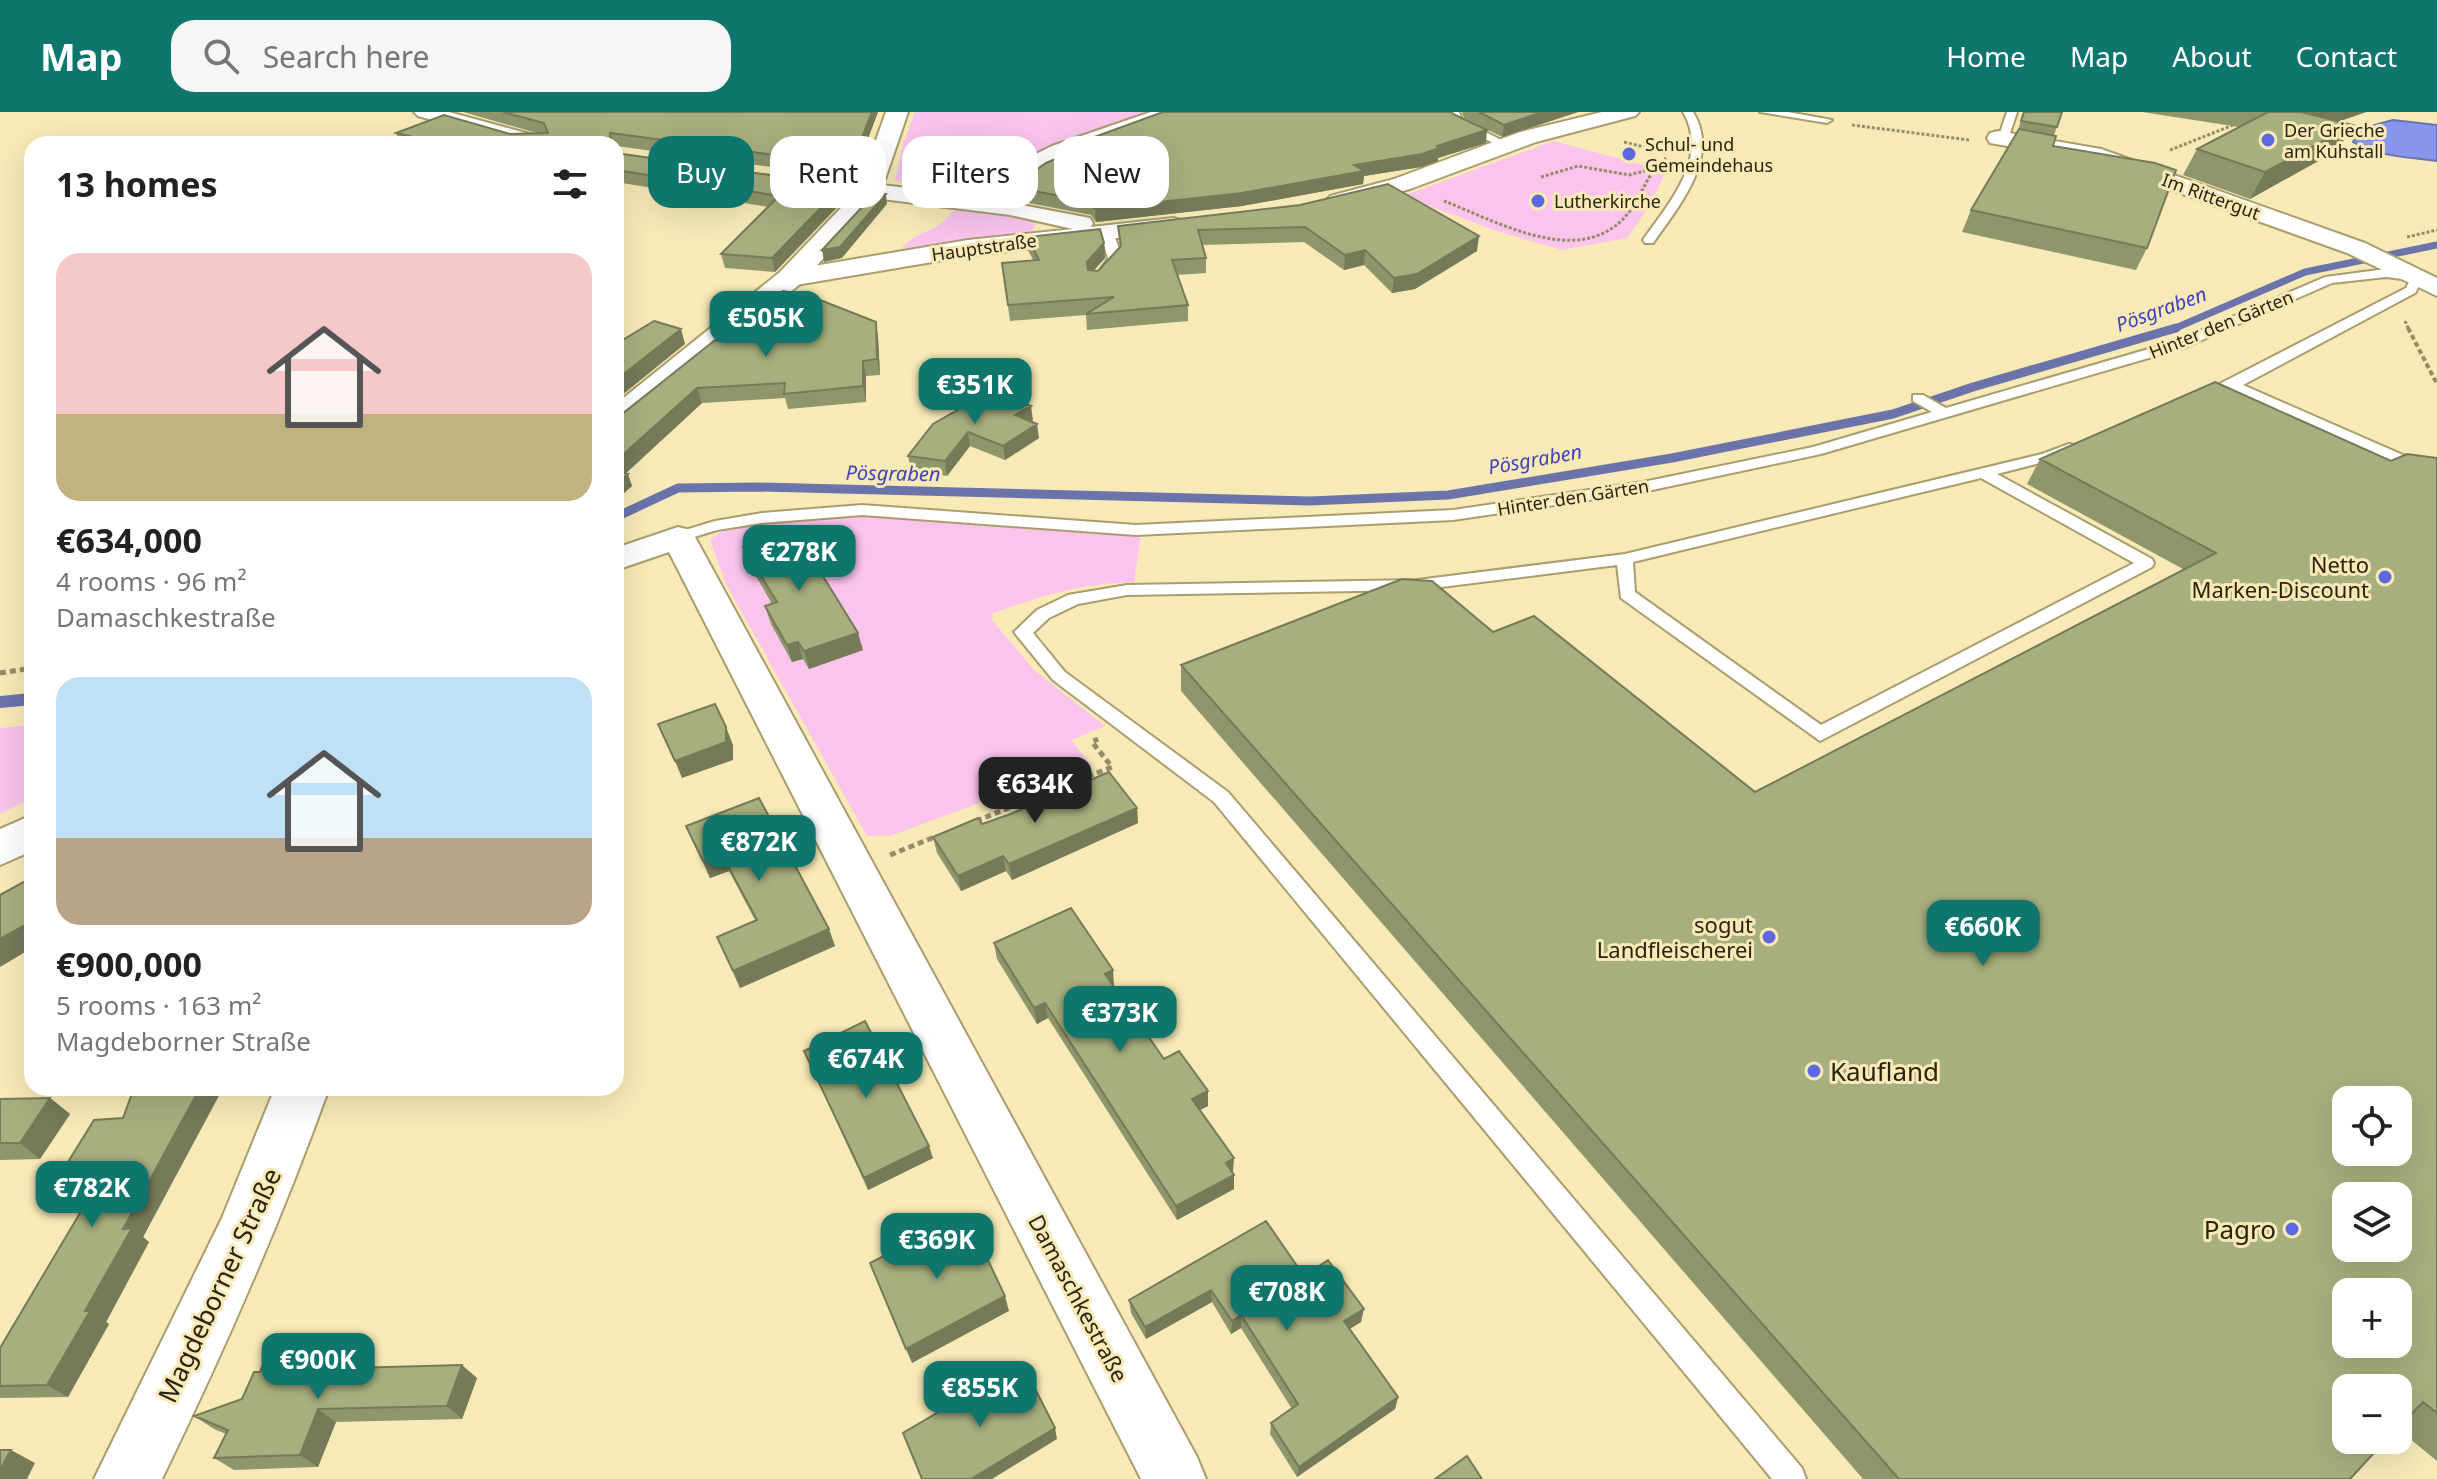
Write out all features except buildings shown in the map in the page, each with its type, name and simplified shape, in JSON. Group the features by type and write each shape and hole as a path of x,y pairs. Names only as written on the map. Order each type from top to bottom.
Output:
{"street":[{"path":"425,112 459,116 517,136"},
{"path":"886,145 897,112"},
{"path":"1038,162 1060,151 1171,112"},
{"path":"1321,205 1402,184 1506,145 1628,112"},
{"name":"Im Rittergut","path":"2003,138 2093,154 2431,277"},
{"path":"765,177 770,178"},
{"path":"790,278 855,208"},
{"path":"1002,208 1063,218 1100,232"},
{"name":"Hauptstraße","path":"624,413 790,278 968,248 1194,223"},
{"path":"624,557 678,537"},
{"name":"Damaschkestraße","path":"678,537 1175,1479"},
{"path":"0,849 24,836"},
{"name":"Magdeborner Straße","path":"127,1479 211,1312 272,1174 299,1096"}],"lane":[{"path":"1454,112 1457,122 1506,145"},
{"path":"1649,240 1690,175 1699,151 1697,121 1688,112"},
{"path":"1765,112 1827,120"},
{"path":"2003,138 2012,112"},
{"path":"1095,280 1114,264 1116,253 1100,232"},
{"name":"Hinter den Gärten","path":"678,537 762,518 862,510 1136,530 1453,515 1643,487 1816,451 1938,410 2181,344 2329,280 2386,273 2431,277"},
{"path":"2189,401 2232,385 2431,277"},
{"path":"2232,385 2437,476"},
{"path":"1918,398 1938,410"},
{"path":"1791,1479 1221,797 1059,676 1023,632 1043,614 1074,599 1127,590 1417,585 1625,559 2047,457 2090,440"},
{"path":"1625,559 1627,594 1820,734 2146,563 1982,472"}],"path":[{"path":"1827,120 1941,138 2003,138"},
{"path":"2129,166 2239,123"},
{"path":"1629,175 1649,170 1699,134"},
{"path":"1541,177 1578,166 1637,178"},
{"path":"1402,184 1494,220 1573,242 1600,238 1613,228 1636,205 1649,170"},
{"path":"2400,313 2437,384"},
{"path":"0,673 24,669"},
{"path":"968,824 1112,767 1092,742 1129,727"},
{"path":"852,870 939,836"}],"shaded area":[{"path":"915,112 1149,112 1085,136 1054,136 1054,148 1038,155 1038,136 906,136"},
{"path":"1553,141 1666,171 1648,208 1627,238 1562,250 1497,231 1403,196"},
{"path":"902,149 902,182 895,181"},
{"path":"954,210 1038,219 1032,232 903,252 903,246 940,224"},
{"path":"859,514 1141,535 1134,582 1062,592 993,613 992,620 1034,670 1105,726 1071,740 1092,766 1021,795 1012,791 890,836 867,836 726,584 710,540 738,526 758,522"},
{"path":"24,726 24,802 0,814 0,728"}],"water":[{"path":"2393,120 2437,125 2437,161 2383,154 2353,142 2365,129"}],"waterway":[{"name":"Pösgraben","path":"2175,328 2305,272 2437,245"},
{"name":"Pösgraben","path":"624,513 678,488 758,487 1310,501 1448,495 1672,458 1893,414 1973,387 2175,328"},
{"name":"Pösgraben","path":"2171,330 2175,328"},
{"name":"Pösgraben","path":"0,702 24,700"}],"place":[{"name":"Der Grieche am Kuhstall","path":"2268,140"},
{"name":"Schul- und Gemeindehaus","path":"1629,154"},
{"name":"Lutherkirche","path":"1538,201"},
{"name":"Netto Marken-Discount","path":"2385,577"},
{"name":"sogut Landfleischerei","path":"1769,937"},
{"name":"Kaufland","path":"1814,1071"},
{"name":"Pagro","path":"2292,1229"}]}
